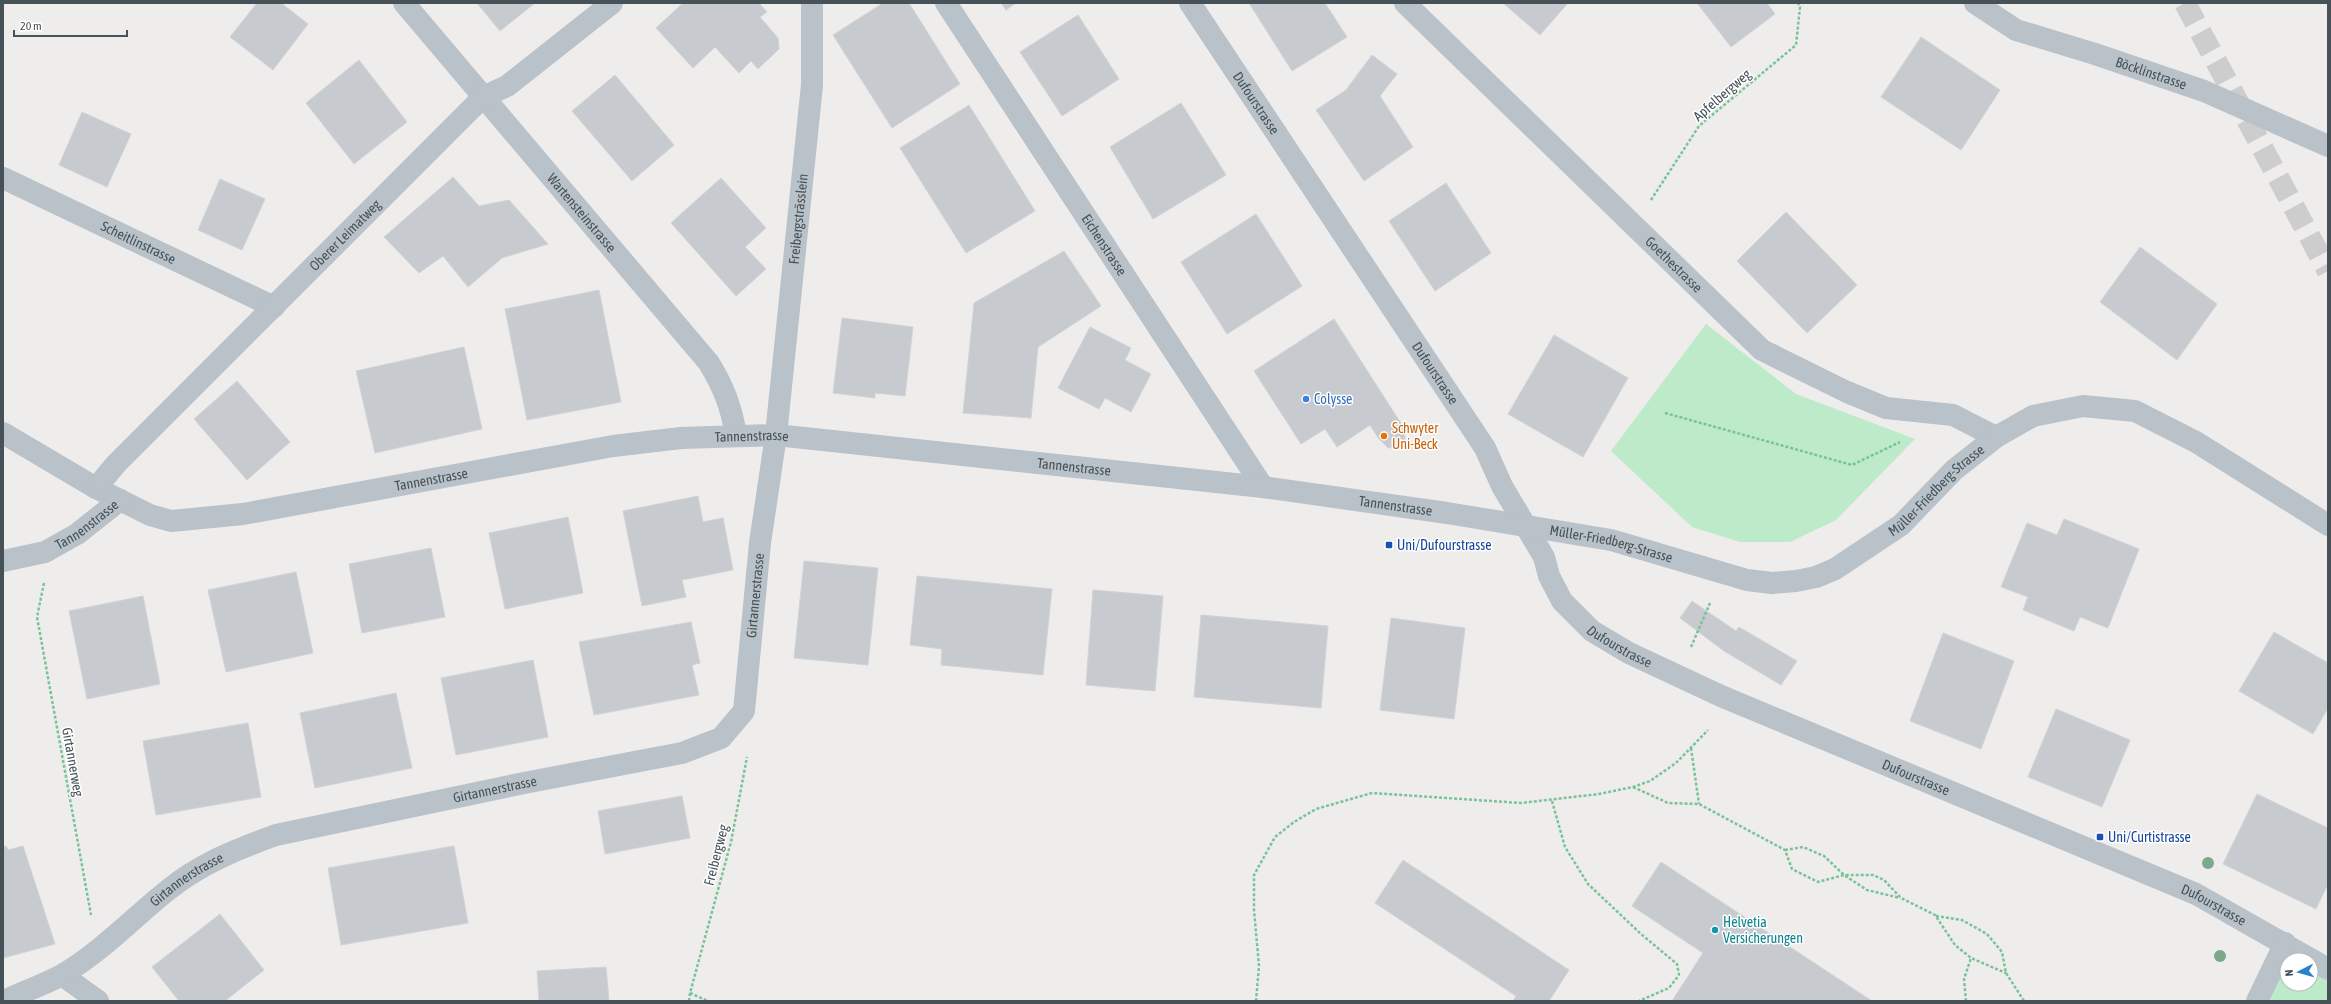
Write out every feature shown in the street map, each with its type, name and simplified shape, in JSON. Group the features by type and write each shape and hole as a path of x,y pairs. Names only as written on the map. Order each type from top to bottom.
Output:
{"street":[{"name":"Wartensteinstrasse","path":"404,3 483,97 523,141 708,363 720,381 732,408 736,435"},
{"name":"Oberer Leimatweg","path":"96,488 116,464 274,308 483,97 507,86 612,3"},
{"name":"Freibergsträsslein","path":"776,436 812,85 812,3"},
{"name":"Eichenstrasse","path":"946,3 1263,487"},
{"name":"Dufourstrasse","path":"1190,3 1485,448 1502,486 1544,557 1549,576 1562,601 1592,631 1629,653 1721,696 2196,894 2285,943 2328,969"},
{"name":"Goethestrasse","path":"1405,3 1762,350 1847,392 1886,408 1952,415 1996,437"},
{"name":"Böcklinstrasse","path":"1974,3 2016,30 2095,54 2204,91 2328,146"},
{"name":"Scheitlinstrasse","path":"3,178 274,308"},
{"name":"Müller-Friedberg-Strasse","path":"1524,525 1611,540 1747,580 1772,583 1796,581 1816,577 1835,569 1901,525 1954,470 1996,437 2033,416 2083,406 2136,411 2196,442 2328,525"},
{"path":"3,433 96,488 120,500"},
{"name":"Tannenstrasse","path":"3,561 45,552 77,534 120,500 150,515 171,521 200,520 242,514 613,446 681,438 736,435 776,436 1263,487 1524,525"},
{"name":"Girtannerstrasse","path":"4,1001 62,975 96,951 169,889 203,866 238,848 289,832 524,783 682,753 721,738 744,711 760,543 776,436"},
{"path":"2257,1001 2285,943"},
{"path":"62,975 98,1001"}],"path":[{"name":"Apfelbergweg","path":"1635,226 1699,126 1796,45 1800,7 1798,3"},
{"path":"1665,413 1852,465 1905,439"},
{"name":"Girtannerweg","path":"46,577 37,617 96,951"},
{"path":"1688,652 1710,603"},
{"name":"Freibergweg","path":"689,1001 690,992 731,842 747,756 744,711"},
{"path":"1256,1001 1259,966 1254,910 1254,876 1275,837 1294,822 1316,809 1372,793 1521,803 1552,801 1633,787 1657,776 1676,763 1708,730"},
{"path":"1691,747 1699,804"},
{"path":"1633,787 1668,803 1699,804 1785,850 1803,847 1824,856 1844,876 1867,890 1901,898 1935,916 1962,920 1987,934 2002,952 2006,973 2024,1001"},
{"path":"1552,801 1564,847 1588,884 1641,934 1677,964 1679,975 1669,988 1638,1001"},
{"path":"1785,850 1792,869 1818,882 1844,876 1873,875 1884,880 1901,898"},
{"path":"1935,916 1955,946 1971,958 2006,973"},
{"path":"1966,1001 1964,979 1971,958"},
{"path":"690,992 708,1001"}],"green space":[{"path":"1706,324 1796,394 1915,439 1836,520 1790,542 1740,542 1692,527 1611,451"},
{"path":"2285,943 2297,952 2281,952"},
{"path":"2279,958 2279,992 2319,992 2319,969 2328,976 2328,1001 2261,1001"}],"building":[{"path":"257,3 281,3 308,24 273,70 230,37"},
{"path":"477,3 535,3 500,31"},
{"path":"683,3 759,3 767,12 760,17 778,38 779,49 758,69 751,61 739,73 715,47 693,68 656,28"},
{"path":"883,3 909,3 960,84 892,128 833,35"},
{"path":"1001,3 1016,3 1006,10"},
{"path":"1249,3 1325,3 1347,37 1292,71"},
{"path":"1503,3 1568,3 1540,35"},
{"path":"1697,3 1767,3 1775,14 1731,47"},
{"path":"1078,15 1119,79 1062,116 1020,52"},
{"path":"1921,37 2000,90 1961,150 1881,97"},
{"path":"1372,55 1397,74 1380,96 1413,147 1364,181 1316,110 1346,90"},
{"path":"359,60 407,122 354,164 306,103"},
{"path":"615,75 674,145 632,181 572,111"},
{"path":"1181,103 1226,175 1153,219 1110,147"},
{"path":"969,105 1035,211 966,253 900,148"},
{"path":"82,112 131,134 107,187 59,165"},
{"path":"453,177 479,206 509,200 548,244 502,258 468,287 443,256 419,273 384,237"},
{"path":"721,178 766,228 745,247 766,269 736,296 671,223"},
{"path":"220,179 265,199 242,250 198,230"},
{"path":"1446,183 1491,253 1435,291 1389,221"},
{"path":"1786,212 1857,285 1807,333 1737,261"},
{"path":"1256,214 1302,286 1227,334 1181,262"},
{"path":"2140,247 2217,304 2177,360 2100,302"},
{"path":"1064,251 1101,306 1038,347 1031,418 963,413 974,303"},
{"path":"599,290 621,402 527,420 505,309"},
{"path":"842,318 913,327 905,396 875,393 875,398 833,393"},
{"path":"1334,319 1404,428 1405,440 1398,447 1388,448 1379,439 1370,425 1337,447 1325,429 1301,444 1254,371"},
{"path":"1090,327 1131,348 1125,360 1151,374 1131,412 1105,398 1099,409 1058,388"},
{"path":"1554,335 1628,378 1583,457 1508,414"},
{"path":"464,347 482,429 375,453 356,371"},
{"path":"237,381 290,442 247,480 194,419"},
{"path":"698,496 703,522 723,518 733,570 682,580 686,597 642,606 623,511"},
{"path":"568,517 583,593 505,609 489,533"},
{"path":"2064,519 2139,549 2108,628 2080,617 2074,631 2023,610 2028,597 2001,587 2027,523 2057,535"},
{"path":"431,548 445,617 362,633 349,564"},
{"path":"804,561 878,568 868,665 794,658"},
{"path":"296,572 313,653 226,672 208,590"},
{"path":"917,576 1052,589 1043,675 941,665 942,649 910,645"},
{"path":"1093,590 1163,596 1155,691 1086,685"},
{"path":"143,596 160,684 87,699 69,611"},
{"path":"1692,601 1736,631 1739,627 1797,661 1781,685 1724,651 1680,618"},
{"path":"1201,615 1328,626 1321,708 1194,697"},
{"path":"1391,618 1465,628 1454,719 1380,710"},
{"path":"691,622 700,663 692,665 699,695 594,715 579,642"},
{"path":"2274,632 2328,663 2328,708 2313,734 2239,691"},
{"path":"1943,633 2014,661 1981,749 1910,721"},
{"path":"533,660 548,737 456,755 441,678"},
{"path":"396,693 412,768 315,788 300,713"},
{"path":"2056,709 2130,740 2102,807 2028,777"},
{"path":"248,723 261,797 156,815 143,741"},
{"path":"2257,794 2328,828 2328,884 2316,909 2223,864"},
{"path":"682,796 690,838 605,854 598,811"},
{"path":"6,846 8,850 23,846 55,944 3,958 3,847"},
{"path":"454,846 468,923 341,945 328,868"},
{"path":"1403,860 1569,970 1549,1001 1513,1001 1516,996 1375,903"},
{"name":"Helvetia Versicherungen","path":"1661,862 1872,1001 1672,1001 1703,953 1632,906"},
{"path":"220,914 264,970 225,1001 179,1001 152,967"},
{"path":"606,967 609,1001 539,1001 537,971"}],"tunnel":[{"path":"2185,3 2328,271"}],"place":[{"name":"Colysse","path":"1306,399"},
{"name":"Schwyter Uni-Beck","path":"1384,436"},
{"name":"Uni/Dufourstrasse","path":"1389,545"},
{"name":"Uni/Curtistrasse","path":"2100,837"},
{"name":"Helvetia Versicherungen","path":"1715,930"}]}
